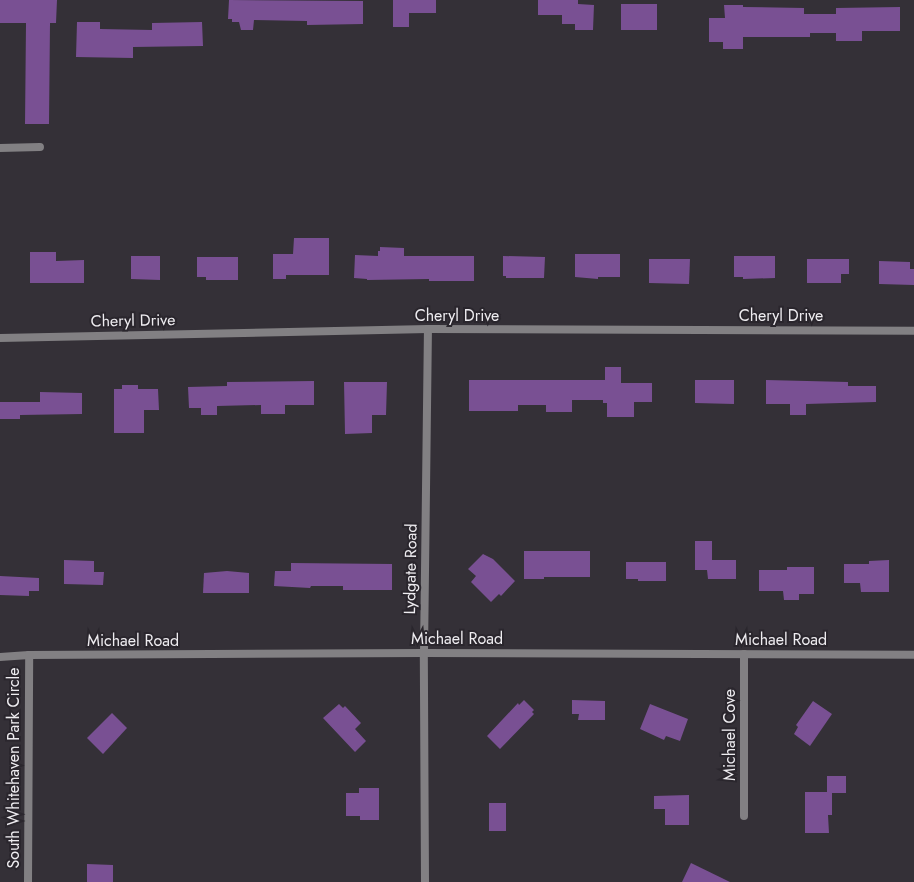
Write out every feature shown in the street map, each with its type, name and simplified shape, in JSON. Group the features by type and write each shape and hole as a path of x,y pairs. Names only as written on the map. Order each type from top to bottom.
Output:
{"street":[{"path":"0,148 40,147"},
{"name":"Cheryl Drive","path":"0,338 428,329 914,331"},
{"name":"Lydgate Road","path":"425,882 424,653 428,329"},
{"name":"Michael Road","path":"0,657 29,655 424,653 914,655"},
{"name":"Michael Cove","path":"744,654 744,816"},
{"name":"South Whitehaven Park Circle","path":"28,882 29,655"}],"building":[{"path":"0,0 57,0 56,23 50,23 49,124 25,124 26,23 0,23"},
{"path":"229,0 363,1 363,24 307,25 307,21 254,20 253,30 241,30 239,22 232,22 232,19 228,19"},
{"path":"393,0 436,0 436,13 409,13 409,27 393,27"},
{"path":"538,0 578,0 578,4 594,5 593,30 575,30 575,24 562,24 562,15 538,15"},
{"path":"621,4 657,4 657,30 621,30"},
{"path":"724,5 743,5 743,7 804,8 804,14 836,14 836,8 900,7 900,31 862,31 862,41 836,41 836,33 810,33 810,37 743,37 743,49 723,49 723,42 709,42 709,18 725,18"},
{"path":"77,22 100,22 100,29 152,30 152,23 202,22 203,46 133,47 133,58 76,57"},
{"path":"294,238 329,238 329,275 286,275 286,279 273,279 273,254 293,254"},
{"path":"380,247 404,248 404,256 474,256 474,281 429,281 429,279 367,280 354,278 355,255 378,256"},
{"path":"30,252 56,252 56,261 84,260 84,283 30,283"},
{"path":"575,254 620,254 620,277 598,277 598,279 575,277"},
{"path":"131,256 160,256 160,280 131,279"},
{"path":"503,256 545,257 544,278 506,278 506,276 503,276"},
{"path":"734,256 775,256 775,278 743,279 743,277 734,277"},
{"path":"197,257 238,257 238,280 206,280 206,277 197,277"},
{"path":"649,259 690,259 689,284 649,283"},
{"path":"807,259 849,259 849,274 841,274 841,283 807,283"},
{"path":"879,261 910,262 910,269 914,269 914,285 879,284"},
{"path":"605,367 621,367 621,383 652,383 652,402 634,402 634,417 607,417 607,403 603,403 603,400 572,400 572,412 546,412 546,405 518,405 518,411 469,411 469,380 605,380"},
{"path":"695,380 734,380 734,404 695,403"},
{"path":"766,380 848,382 848,386 876,386 876,402 806,404 806,415 790,415 790,404 766,404"},
{"path":"314,381 314,405 285,405 285,414 261,414 261,405 217,406 217,415 201,415 201,408 189,408 188,387 227,386 227,382"},
{"path":"344,382 387,382 386,415 372,415 372,433 345,434"},
{"path":"122,385 138,385 138,389 158,389 159,410 144,410 144,433 114,433 114,389 122,389"},
{"path":"40,392 82,393 82,414 20,415 20,419 0,419 0,402 40,402"},
{"path":"695,541 712,541 712,560 736,560 736,579 708,579 707,570 695,570"},
{"path":"524,551 590,551 590,577 544,577 544,579 524,579"},
{"path":"483,554 493,559 515,581 501,596 499,594 491,602 471,582 476,576 468,569"},
{"path":"64,560 94,561 94,572 104,572 103,585 64,584"},
{"path":"889,560 889,592 861,592 860,583 844,583 844,564 869,564 869,561"},
{"path":"626,562 666,562 666,581 638,581 638,579 626,579"},
{"path":"291,563 392,564 392,590 343,590 343,586 311,586 310,588 274,586 275,571 291,571"},
{"path":"787,567 814,567 814,594 799,594 799,600 784,600 783,591 759,591 759,570 787,570"},
{"path":"227,571 249,573 249,593 203,593 204,573"},
{"path":"0,576 39,578 39,591 29,591 29,596 0,595"},
{"path":"524,700 534,710 532,712 534,714 500,749 487,736 518,703 519,705"},
{"path":"572,700 605,701 605,720 578,720 579,714 572,714"},
{"path":"813,701 832,714 810,746 794,734 798,727 796,725"},
{"path":"339,704 343,708 345,706 361,723 355,729 366,741 355,752 323,718"},
{"path":"650,704 688,719 680,741 666,736 664,740 640,729"},
{"path":"112,713 127,728 103,754 87,738"},
{"path":"827,776 846,776 846,793 832,793 832,815 828,815 829,833 805,833 805,792 827,792"},
{"path":"359,788 379,788 379,820 360,820 360,816 346,816 346,793 359,793"},
{"path":"689,795 689,825 665,825 665,809 654,809 654,796"},
{"path":"489,803 506,803 506,831 489,831"},
{"path":"691,863 730,882 682,882"},
{"path":"87,864 113,865 113,882 87,882"}]}
